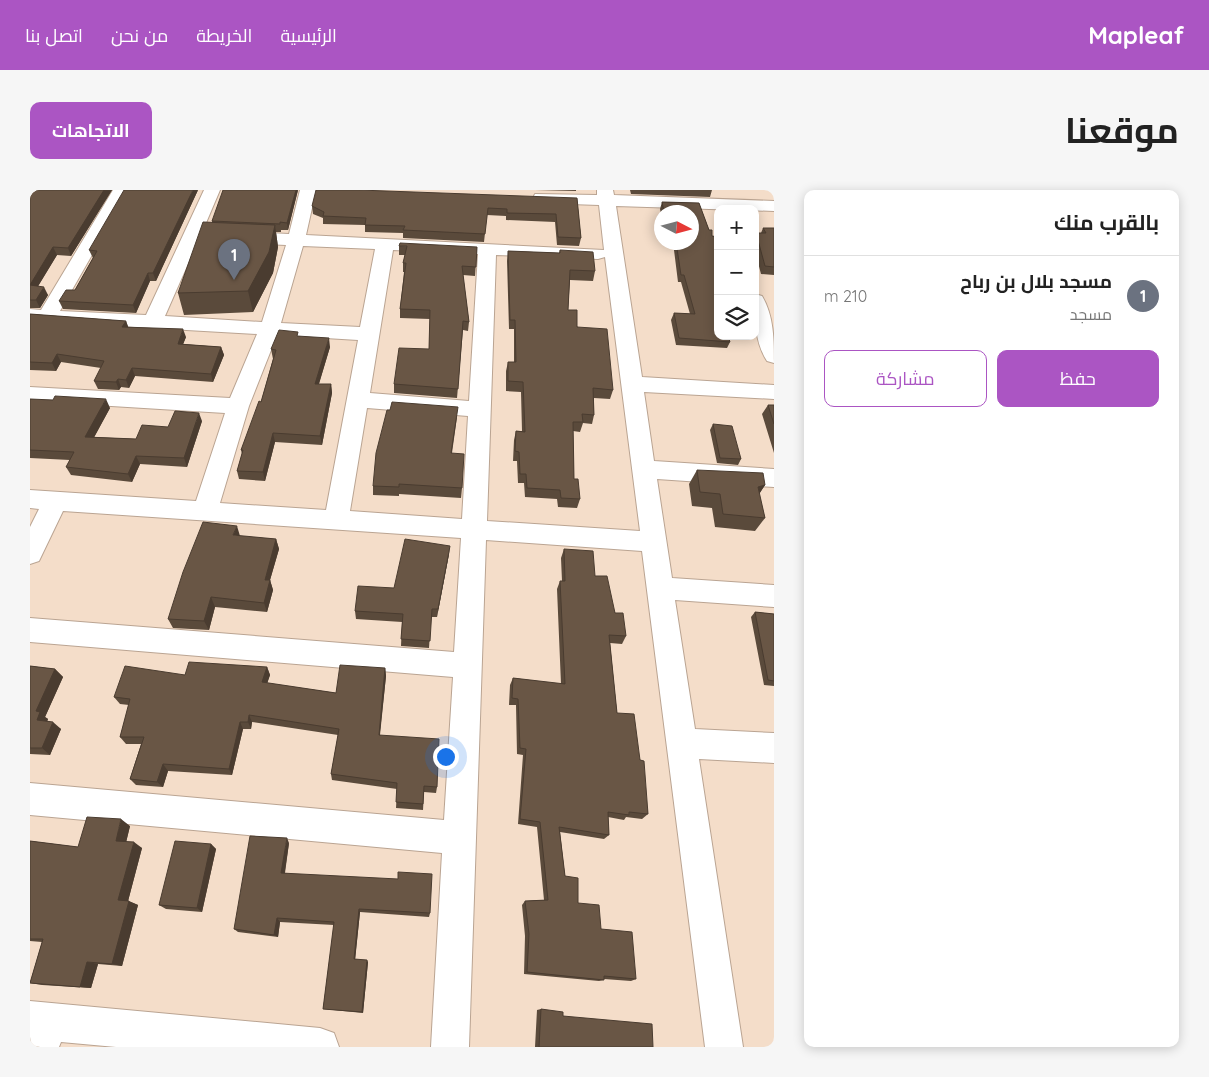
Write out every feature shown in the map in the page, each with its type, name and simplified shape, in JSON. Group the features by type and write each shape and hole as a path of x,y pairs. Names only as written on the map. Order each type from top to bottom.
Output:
{"street":[{"path":"121,190 39,315 269,330 370,334"},
{"path":"153,322 212,190"},
{"path":"205,512 238,406 269,330 296,240 308,190"},
{"path":"529,197 605,195 714,206"},
{"path":"605,195 645,469 724,1047"},
{"path":"759,206 774,206"},
{"path":"192,235 487,250 614,254"},
{"path":"336,520 359,400 385,245"},
{"path":"450,1047 458,838 469,666 487,250"},
{"path":"759,312 774,356"},
{"path":"632,384 774,392"},
{"path":"30,394 238,406"},
{"path":"359,400 481,409"},
{"path":"645,469 774,478"},
{"path":"30,499 654,542"},
{"path":"30,554 56,500"},
{"path":"661,588 774,596"},
{"path":"30,630 469,666"},
{"path":"681,743 774,748"},
{"path":"30,799 458,838"},
{"path":"40,1030 320,1047"}],"building":[{"path":"30,190 104,190 68,248 53,247 30,285"},
{"path":"124,190 193,190 153,273 148,273 133,305 59,301 66,290 75,290 97,251 89,250"},
{"path":"223,190 296,190 287,223 280,222 280,224 212,221"},
{"path":"316,190 577,198 581,238 558,237 556,214 507,213 507,209 488,208 485,234 403,230 405,226 365,225 366,218 323,216 324,212 312,206"},
{"path":"662,202 699,203 709,230 712,230 712,236 714,236 714,340 729,340 730,342 679,338 674,313 695,314 684,275 681,275 677,250 699,250 699,205 663,205"},
{"path":"203,222 275,225 269,252 248,291 178,293"},
{"path":"763,228 774,228 774,267 765,266 759,244 759,233 766,233"},
{"path":"400,243 477,247 476,267 462,266 469,322 463,321 458,389 394,384 399,348 429,349 430,310 400,309 406,263 403,263 407,246 399,246"},
{"path":"560,250 593,252 595,271 570,270 568,310 577,310 577,327 607,329 613,390 593,388 594,415 582,414 583,422 573,422 574,479 578,479 580,499 561,498 560,490 527,488 526,474 520,474 519,452 515,451 516,431 525,432 523,382 508,381 508,362 516,362 515,320 510,320 508,251 560,253"},
{"path":"30,285 44,287 36,300 30,300"},
{"path":"30,314 126,321 122,327 183,329 178,344 221,347 211,374 132,368 126,380 118,379 116,382 94,381 104,361 57,354 52,363 30,362"},
{"path":"279,330 298,332 297,336 329,338 315,384 331,384 320,436 273,433 263,472 237,471 243,450 241,450 259,401 261,402 276,350 271,349"},
{"path":"55,396 106,399 85,437 136,439 142,425 168,427 175,411 199,413 184,458 136,456 128,474 66,467 74,452 30,450 30,399 53,400"},
{"path":"392,402 458,407 451,453 464,454 462,488 399,484 399,487 373,486 376,453 387,410 390,410"},
{"path":"768,405 774,405 774,424"},
{"path":"713,424 732,426 741,459 720,458"},
{"path":"697,470 763,473 765,485 758,487 765,518 723,514 720,494 700,492"},
{"path":"203,522 237,526 233,535 276,539 265,580 270,580 264,603 211,597 204,621 168,619 183,572"},
{"path":"405,539 450,546 438,609 432,609 430,641 401,639 403,614 355,611 358,586 394,588"},
{"path":"564,549 593,551 595,576 607,576 615,613 623,613 626,636 609,635 617,713 634,714 640,760 644,761 648,814 629,812 629,815 608,812 609,835 559,827 565,876 578,878 578,903 599,905 601,929 632,932 636,979 604,976 604,980 527,972 529,934 525,901 548,900 540,822 520,819 526,749 520,748 518,699 512,698 513,678 565,684 560,581 565,581"},
{"path":"755,612 774,614 774,681 768,680"},
{"path":"189,662 267,667 262,682 336,693 340,665 385,668 379,735 439,739 437,787 424,786 423,804 396,802 397,783 331,774 339,729 249,715 248,722 240,722 229,769 163,764 157,782 130,779 144,737 120,737 130,699 114,697 125,666 185,675"},
{"path":"30,666 55,669 36,711 40,712 37,720 53,722 42,748 30,748"},
{"path":"87,817 121,819 116,841 134,842 118,900 129,901 112,964 87,962 80,987 30,983 43,939 30,939 30,841 78,847"},
{"path":"250,836 287,838 281,873 398,879 398,872 432,874 430,913 359,909 354,959 367,960 362,1012 323,1009 334,922 277,918 274,935 234,929"},
{"path":"175,841 211,844 197,908 159,905"},
{"path":"541,1009 563,1012 563,1016 652,1024 653,1047 539,1047"}],"place":[{"name":"مسجد بلال بن رباح","path":"234,280"}]}
